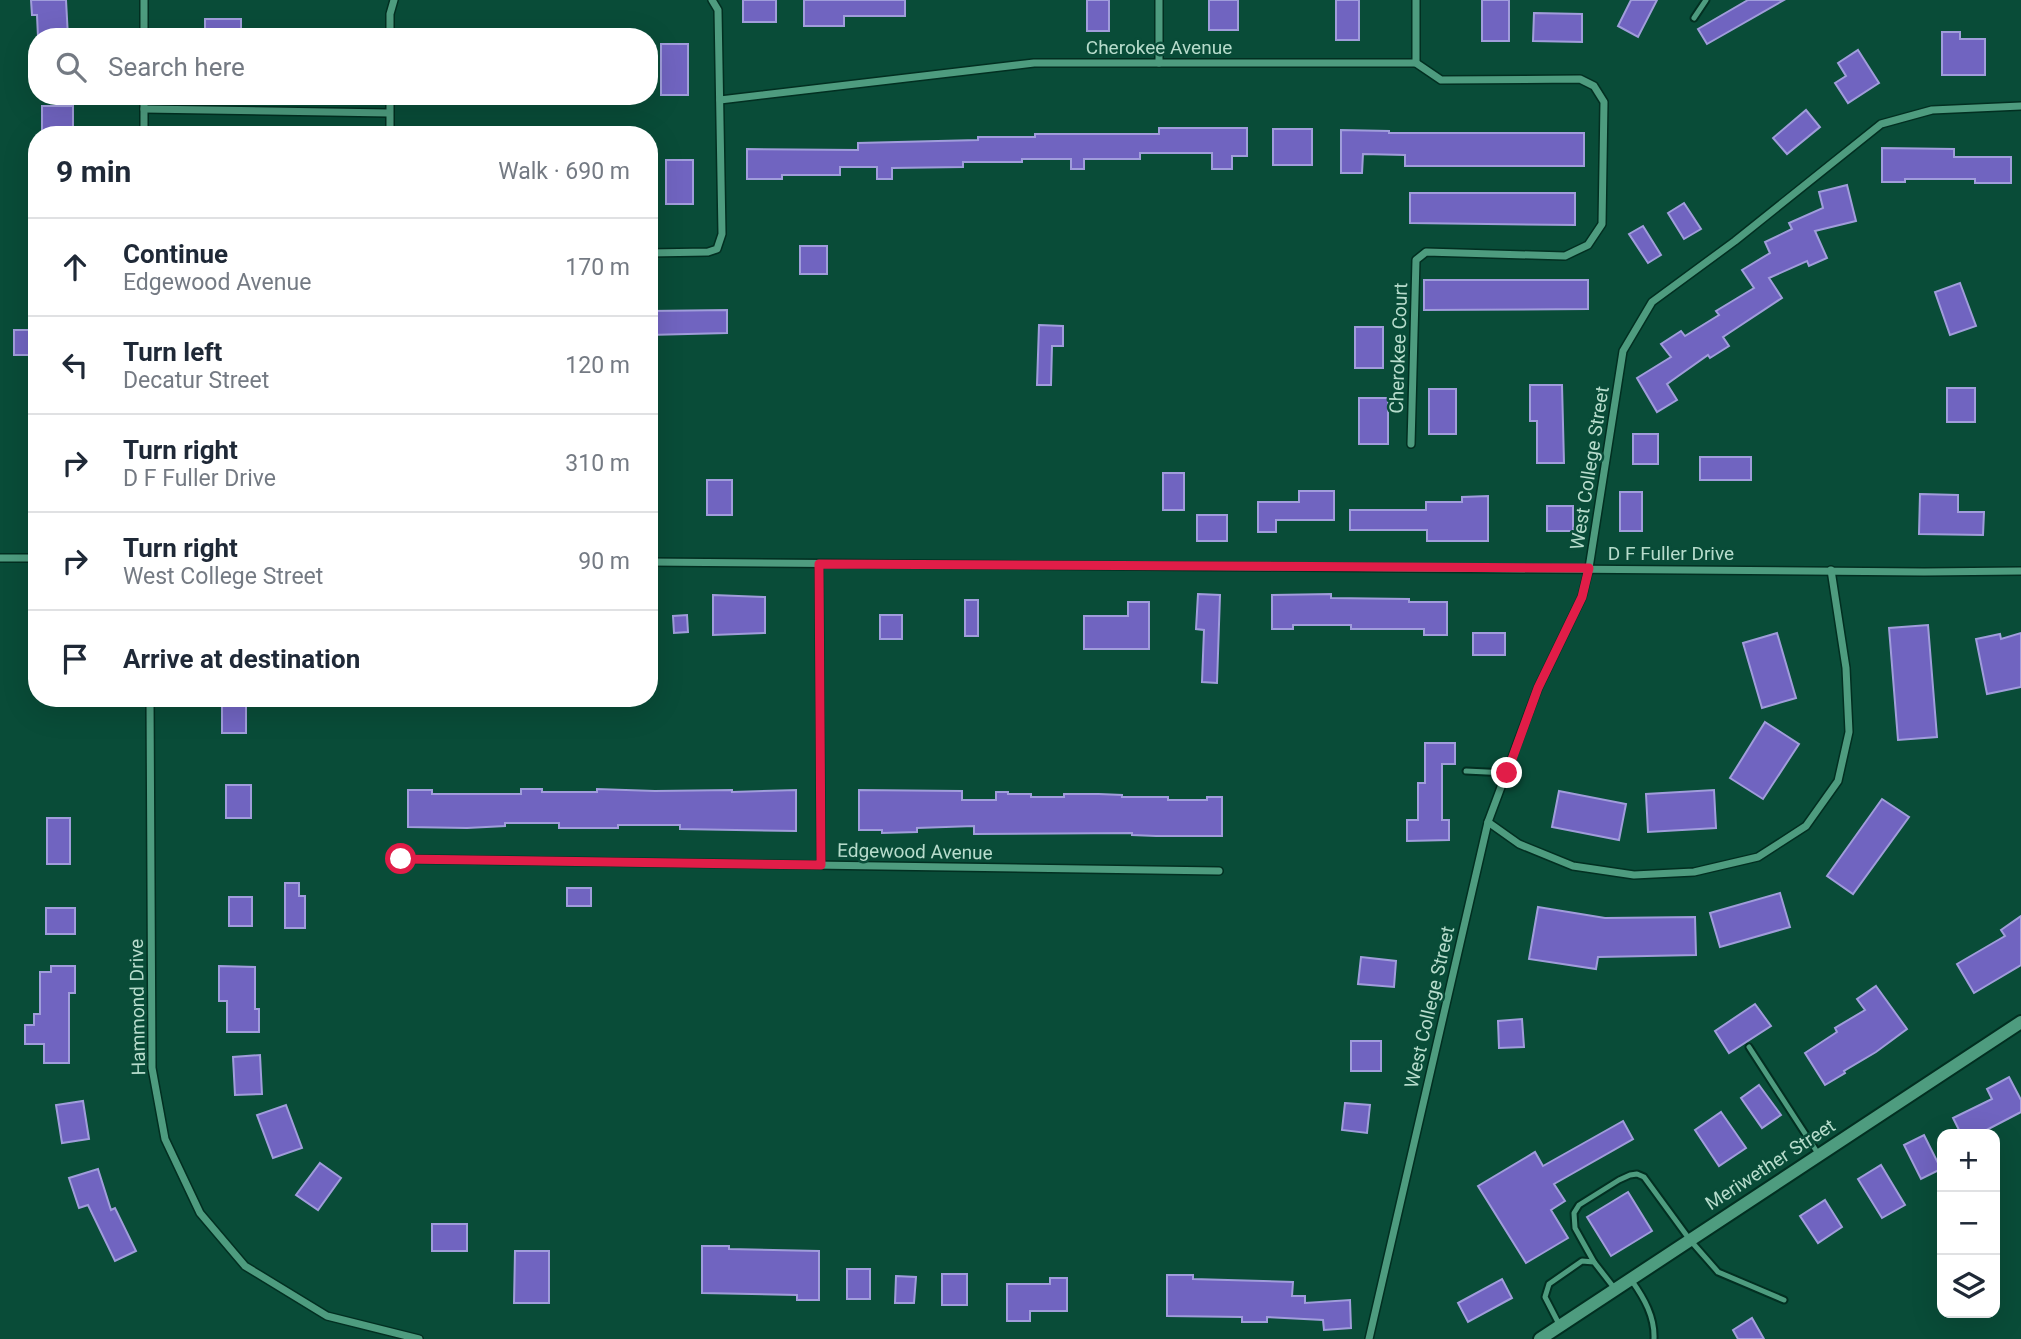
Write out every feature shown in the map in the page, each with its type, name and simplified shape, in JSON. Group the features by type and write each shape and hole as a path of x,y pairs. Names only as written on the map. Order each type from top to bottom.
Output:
{"street":[{"path":"144,0 144,28"},
{"path":"390,28 394,0"},
{"path":"658,253 708,253 717,249 722,234 718,10 712,0"},
{"path":"1159,0 1159,63"},
{"path":"1416,0 1416,63"},
{"name":"Cherokee Avenue","path":"720,100 1034,63 1416,63 1441,80 1580,79 1594,86"},
{"name":"Cherokee Court","path":"1411,444 1416,260 1426,252 1564,256 1588,245 1602,224 1604,102 1594,86"},
{"path":"144,105 144,126"},
{"path":"390,105 390,126"},
{"name":"West College Street","path":"1369,1339 1488,822 1538,688 1582,597 1589,568 1623,351 1652,302 1735,241 1881,124 1932,110 2021,106"},
{"path":"144,109 390,113"},
{"path":"0,558 28,558"},
{"name":"D F Fuller Drive","path":"658,562 2021,570"},
{"path":"819,564 821,865"},
{"path":"1488,822 1519,844 1573,866 1634,875 1694,872 1758,857 1806,826 1838,781 1849,732 1846,668 1831,570"},
{"name":"Hammond Drive","path":"150,707 152,1069 165,1139 200,1213 244,1266 327,1316 419,1339"},
{"name":"Edgewood Avenue","path":"401,859 1219,871"},
{"name":"Meriwether Street","path":"1540,1339 2021,1022"}],"lane":[{"path":"1694,18 1706,0"},
{"path":"1466,771 1507,773"},
{"path":"1749,1047 1819,1155"},
{"path":"1615,1290 1574,1228 1574,1213 1579,1205 1619,1180 1637,1174 1644,1177 1690,1240 1718,1272 1784,1300"},
{"path":"1560,1326 1545,1297 1549,1284 1582,1261 1594,1262"},
{"path":"1631,1279 1642,1295 1653,1321 1654,1339"}],"building":[{"path":"31,0 66,0 68,28 38,28 37,15 32,15"},
{"path":"743,0 776,0 776,22 743,22"},
{"path":"804,0 905,0 905,16 844,16 844,26 804,26"},
{"path":"1087,0 1109,0 1109,31 1087,31"},
{"path":"1209,0 1238,0 1238,30 1209,30"},
{"path":"1336,0 1359,0 1359,40 1336,40"},
{"path":"1482,0 1509,0 1509,41 1482,41"},
{"path":"1631,0 1657,0 1638,37 1618,26"},
{"path":"1748,0 1784,0 1707,44 1698,29"},
{"path":"1534,13 1582,14 1582,42 1533,41"},
{"path":"205,19 241,19 241,28 205,28"},
{"path":"1942,32 1960,32 1960,39 1985,39 1985,75 1942,75"},
{"path":"661,44 688,44 688,95 661,95"},
{"path":"1858,50 1879,83 1848,103 1835,83 1846,76 1838,63"},
{"path":"42,106 73,106 73,126 42,126"},
{"path":"1806,110 1820,127 1787,154 1773,138"},
{"path":"1159,128 1247,128 1247,156 1232,156 1232,169 1212,169 1212,153 1140,153 1140,159 1084,159 1084,169 1071,169 1071,159 1022,159 1022,162 963,162 963,167 892,168 892,179 877,179 877,167 840,167 840,175 782,175 782,179 747,179 747,149 858,150 858,143 978,140 978,137 1035,137 1035,134 1159,134"},
{"path":"1273,129 1312,129 1312,165 1273,165"},
{"path":"1341,130 1389,133 1584,133 1584,166 1405,166 1405,155 1363,154 1362,173 1341,173"},
{"path":"1882,148 1954,149 1954,157 2011,157 2011,183 1975,183 1975,179 1905,179 1905,182 1882,182"},
{"path":"666,160 693,160 693,204 666,204"},
{"path":"1847,185 1856,221 1815,231 1827,258 1809,266 1807,261 1769,278 1782,298 1723,337 1729,346 1710,358 1708,355 1667,384 1677,400 1657,412 1637,378 1671,357 1661,344 1681,331 1685,336 1719,315 1716,311 1754,288 1742,270 1770,253 1765,242 1792,229 1789,223 1823,208 1819,192"},
{"path":"1410,193 1575,193 1575,225 1410,223"},
{"path":"1684,203 1701,229 1684,239 1668,213"},
{"path":"1643,226 1661,255 1648,263 1629,234"},
{"path":"800,246 827,246 827,274 800,274"},
{"path":"1424,280 1588,280 1588,309 1424,310"},
{"path":"1960,283 1976,326 1950,335 1935,292"},
{"path":"727,310 727,333 658,335 658,311"},
{"path":"1039,325 1063,326 1063,346 1052,346 1051,385 1037,385"},
{"path":"1355,327 1383,327 1383,368 1355,368"},
{"path":"14,330 28,330 28,355 14,355"},
{"path":"1530,385 1562,385 1564,463 1537,463 1537,421 1530,421"},
{"path":"1947,388 1975,388 1975,422 1947,422"},
{"path":"1429,389 1456,389 1456,434 1429,434"},
{"path":"1359,398 1388,398 1388,444 1359,444"},
{"path":"1633,434 1658,434 1658,464 1633,464"},
{"path":"1700,457 1751,457 1751,480 1700,480"},
{"path":"1163,473 1184,473 1184,510 1163,510"},
{"path":"707,480 732,480 732,515 707,515"},
{"path":"1299,491 1334,491 1334,520 1276,520 1276,532 1258,532 1258,502 1299,502"},
{"path":"1620,492 1642,492 1642,531 1620,531"},
{"path":"1920,494 1958,495 1958,512 1984,512 1983,535 1919,534"},
{"path":"1488,496 1488,541 1427,541 1427,530 1350,530 1350,510 1426,510 1426,502 1462,502 1462,497"},
{"path":"1547,506 1573,506 1573,531 1547,531"},
{"path":"1197,515 1227,515 1227,541 1197,541"},
{"path":"1198,594 1220,595 1217,683 1202,682 1204,630 1196,629"},
{"path":"1331,594 1331,598 1447,602 1447,635 1424,635 1424,629 1351,629 1351,625 1293,625 1293,629 1272,629 1272,595"},
{"path":"713,595 765,597 765,633 713,635"},
{"path":"965,600 978,600 978,636 965,636"},
{"path":"1128,602 1149,602 1149,649 1084,649 1084,616 1128,616"},
{"path":"687,615 688,632 674,633 673,616"},
{"path":"880,615 902,615 902,639 880,639"},
{"path":"1928,625 1937,737 1898,740 1889,628"},
{"path":"1473,633 1505,633 1505,655 1473,655"},
{"path":"1777,633 1796,698 1762,708 1743,643"},
{"path":"2021,633 2021,687 1987,694 1976,639 2000,634 2001,639"},
{"path":"222,707 246,707 246,733 222,733"},
{"path":"1765,722 1799,744 1763,799 1730,778"},
{"path":"1425,743 1455,743 1455,764 1442,764 1442,820 1449,820 1449,840 1407,841 1407,820 1418,820 1418,783 1425,783"},
{"path":"226,785 251,785 251,818 226,818"},
{"path":"521,789 542,789 542,792 597,792 597,789 732,792 796,790 796,831 680,829 680,825 559,828 559,823 505,823 505,826 467,828 408,827 408,790 432,790 432,794 521,794"},
{"path":"859,790 962,791 962,800 996,800 996,792 1031,794 1031,797 1099,794 1168,797 1168,800 1207,800 1207,797 1222,797 1222,836 1156,836 1132,833 974,834 974,826 917,828 917,832 882,833 882,830 859,830"},
{"path":"1714,790 1716,828 1648,832 1646,794"},
{"path":"1559,791 1626,804 1619,840 1552,827"},
{"path":"1882,799 1909,817 1853,894 1827,876"},
{"path":"47,818 70,818 70,864 47,864"},
{"path":"285,883 299,883 299,896 305,896 305,928 285,928"},
{"path":"567,888 591,888 591,906 567,906"},
{"path":"1780,893 1790,927 1720,947 1710,913"},
{"path":"229,897 252,897 252,926 229,926"},
{"path":"1538,907 1605,918 1695,917 1696,955 1598,957 1596,969 1529,959"},
{"path":"46,908 75,908 75,934 46,934"},
{"path":"2021,916 2021,965 1974,993 1957,964 2005,936 2001,930"},
{"path":"1361,957 1396,961 1394,987 1358,984"},
{"path":"51,966 75,966 75,993 69,993 69,1063 44,1063 44,1044 25,1044 25,1025 34,1025 34,1014 40,1014 40,972 51,972"},
{"path":"219,966 255,967 255,1009 259,1009 259,1032 227,1032 227,1001 219,1001"},
{"path":"1876,986 1907,1029 1825,1085 1805,1053 1837,1032 1835,1028 1865,1010 1857,999"},
{"path":"1755,1004 1771,1026 1729,1053 1715,1031"},
{"path":"1522,1019 1524,1047 1499,1048 1498,1021"},
{"path":"1351,1041 1381,1041 1381,1071 1351,1071"},
{"path":"260,1055 262,1094 235,1095 233,1057"},
{"path":"2009,1077 2021,1100 2021,1112 1989,1129 1958,1129 1953,1118 1992,1099 1987,1089"},
{"path":"1759,1085 1781,1115 1762,1128 1741,1098"},
{"path":"83,1101 89,1139 62,1143 56,1105"},
{"path":"1345,1103 1370,1105 1367,1133 1342,1130"},
{"path":"286,1105 302,1148 273,1158 257,1115"},
{"path":"1721,1112 1746,1148 1719,1166 1695,1130"},
{"path":"1623,1121 1633,1139 1554,1184 1565,1201 1551,1210 1568,1238 1526,1263 1478,1186 1535,1152 1543,1166"},
{"path":"1924,1135 1937,1161 1937,1171 1921,1179 1904,1145"},
{"path":"320,1163 341,1178 318,1210 296,1195"},
{"path":"1881,1165 1905,1205 1882,1218 1858,1179"},
{"path":"98,1169 111,1210 115,1208 136,1251 115,1261 88,1205 79,1208 69,1178"},
{"path":"1628,1192 1652,1231 1611,1256 1587,1217"},
{"path":"1825,1200 1842,1227 1818,1243 1800,1216"},
{"path":"432,1224 467,1224 467,1251 432,1251"},
{"path":"702,1246 819,1251 819,1300 797,1300 797,1295 702,1293"},
{"path":"515,1251 549,1251 549,1303 514,1303"},
{"path":"847,1269 870,1269 870,1299 847,1299"},
{"path":"942,1274 967,1274 967,1305 942,1305"},
{"path":"1167,1275 1193,1275 1193,1279 1293,1282 1292,1296 1305,1296 1305,1303 1350,1300 1351,1328 1324,1330 1323,1320 1267,1317 1267,1322 1242,1322 1242,1317 1167,1316"},
{"path":"896,1276 916,1277 914,1303 895,1303"},
{"path":"1050,1278 1067,1278 1067,1311 1030,1311 1030,1321 1007,1321 1007,1284 1050,1284"},
{"path":"1502,1279 1512,1298 1468,1322 1458,1303"},
{"path":"1752,1318 1764,1339 1738,1339 1733,1330"}],"route":[{"path":"401,859 821,865 819,564 1589,568 1582,597 1538,688 1507,773"}]}
